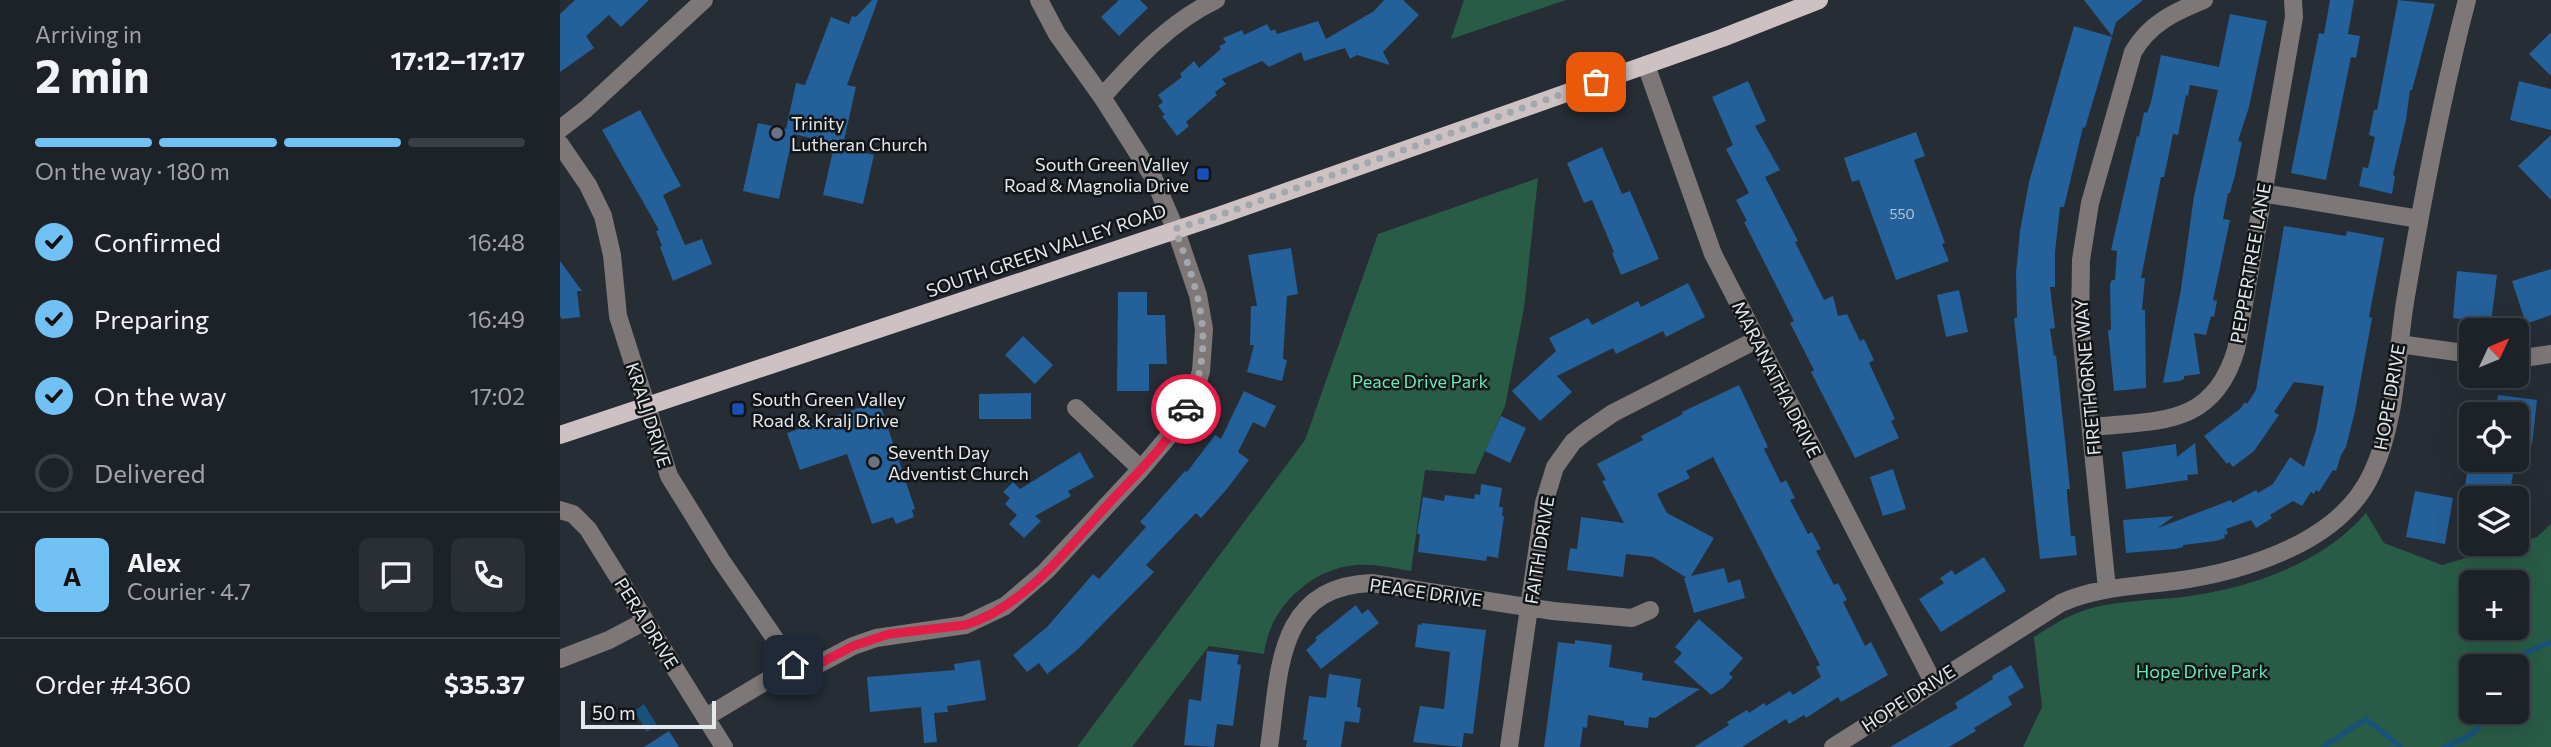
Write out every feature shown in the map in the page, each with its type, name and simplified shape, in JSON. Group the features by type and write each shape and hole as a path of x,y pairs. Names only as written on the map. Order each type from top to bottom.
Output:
{"main road":[{"name":"SOUTH GREEN VALLEY ROAD","path":"560,435 1217,216 1722,38 1819,0"}],"street":[{"path":"560,129 586,109 704,0"},
{"path":"706,717 793,665 813,667 853,646 876,638 954,628 992,614 1016,598 1045,572 1141,469 1180,421 1197,385 1203,357 1204,329 1198,295 1175,229 1153,177 1102,97 1057,34 1039,0"},
{"path":"1102,97 1167,31 1188,15 1216,0"},
{"name":"FIRETHORNE WAY","path":"2107,589 2080,323 2081,260 2090,203 2133,52 2139,41 2154,25 2180,9 2204,0"},
{"name":"PEPPERTREE LANE","path":"2092,427 2181,416 2206,401 2224,381 2236,350 2294,17 2293,0"},
{"name":"HOPE DRIVE","path":"1833,747 2061,603 2084,593 2206,576 2234,569 2283,551 2330,524 2359,497 2378,458 2390,415 2419,219 2466,0"},
{"name":"MARANATHA DRIVE","path":"1646,65 1703,230 1756,340 1933,682"},
{"name":"KRALJ DRIVE","path":"560,144 588,186 603,216 612,255 618,316 669,476 721,560 793,665"},
{"path":"2262,193 2419,219"},
{"name":"FAITH DRIVE","path":"1510,747 1549,483 1555,467 1573,442 1613,413 1756,340"},
{"path":"2399,344 2459,352"},
{"path":"2529,357 2551,354"},
{"path":"1076,408 1141,469"},
{"name":"PERA DRIVE","path":"560,510 573,514 588,529 724,747"},
{"name":"PEACE DRIVE","path":"1269,747 1281,662 1289,634 1309,606 1330,591 1350,585 1372,583 1530,607 1632,618 1650,610"},
{"path":"560,659 596,646 645,621"}],"green space":[{"path":"1464,0 1566,0 1451,39"},
{"name":"Peace Drive Park","path":"1538,178 1524,308 1505,406 1475,474 1425,470 1411,571 1356,565 1323,574 1308,583 1283,607 1274,621 1264,654 1209,646 1132,747 1077,747 1305,440 1378,234"},
{"name":"Hope Drive Park","path":"2366,513 2384,543 2442,565 2473,556 2529,556 2529,539 2537,537 2551,524 2551,747 2023,747 2042,707 2034,637 2066,618 2090,609 2116,603 2208,593 2258,580 2306,560 2328,547"}],"water":[{"path":"644,704 657,725 647,732 634,711"}],"building":[{"path":"575,0 649,0 621,27 609,15 586,36 594,48 560,72 560,14"},
{"path":"872,0 878,0 847,85 856,87 843,145 793,134 779,199 743,191 758,123 786,129 796,83 805,85 831,17 849,24 852,16 856,17"},
{"path":"1119,0 1140,0 1148,8 1119,36 1101,17"},
{"path":"1384,0 1403,0 1419,15 1383,52 1390,65 1357,55 1350,59 1345,48 1304,61 1301,52 1269,67 1262,61 1222,79 1226,84 1186,122 1189,126 1177,136 1162,116 1165,115 1158,106 1163,102 1158,95 1182,77 1180,74 1194,61 1199,68 1221,49 1219,46 1226,43 1223,38 1242,30 1244,35 1267,24 1271,31 1275,29 1277,34 1318,21 1326,39 1374,11"},
{"path":"2084,0 2143,0 2116,22 2112,36"},
{"path":"2330,0 2354,0 2348,34 2360,36 2356,58 2351,57 2326,180 2291,173 2319,33 2324,34"},
{"path":"2398,0 2435,4 2410,90 2393,175 2392,194 2359,186 2363,167 2368,168 2375,137 2369,135 2374,110 2377,110"},
{"path":"2230,14 2267,21 2249,107 2238,141 2242,142 2223,219 2230,220 2213,300 2217,301 2214,317 2211,316 2206,335 2194,333 2200,374 2163,383 2181,289 2194,196 2218,90 2190,85 2178,135 2173,134 2164,177 2161,177 2141,278 2145,278 2142,310 2145,310 2146,388 2114,391 2108,330 2111,330 2110,284 2115,280 2117,251 2111,250 2137,136 2139,137 2144,112 2147,113 2151,102 2161,55 2219,67"},
{"path":"2074,26 2112,37 2085,128 2083,127 2064,207 2060,207 2055,252 2055,287 2050,287 2055,328 2050,329 2054,356 2056,355 2070,489 2067,489 2067,494 2071,536 2075,536 2077,555 2040,559 2014,318 2017,318 2016,273 2029,182"},
{"path":"2551,32 2551,76 2529,54"},
{"path":"1748,81 1766,121 1755,126 1780,170 1765,177 1824,300 1833,296 1838,316 1847,314 1860,341 1864,339 1874,360 1869,363 1895,419 1891,421 1899,438 1855,458 1811,372 1814,370 1790,323 1794,321 1744,222 1747,221 1736,200 1749,193 1726,149 1733,145 1712,97"},
{"path":"2519,81 2551,89 2551,130 2510,120"},
{"path":"640,110 681,186 663,195 685,245 702,239 712,264 673,281 660,247 662,246 656,231 659,230 602,130"},
{"path":"1916,132 1925,156 1914,160 1945,243 1942,244 1949,261 1896,280 1859,180 1852,182 1844,158"},
{"path":"2551,135 2551,200 2518,166"},
{"path":"834,146 874,155 863,204 823,195"},
{"path":"1602,147 1622,194 1630,191 1659,259 1621,275 1592,200 1584,203 1567,163"},
{"path":"2284,226 2346,236 2347,231 2384,238 2355,411 2346,447 2336,471 2333,470 2319,492 2311,492 2302,506 2293,501 2270,515 2272,518 2256,528 2251,520 2226,529 2228,534 2224,535 2225,538 2216,541 2183,545 2175,549 2126,553 2123,520 2174,516 2158,528 2231,500 2232,503 2256,490 2258,493 2273,484 2290,457 2304,467 2316,430 2324,386 2294,382 2274,412 2279,415 2254,451 2233,467 2229,462 2227,464 2204,436 2240,409 2245,402 2247,404 2256,390"},
{"path":"1291,248 1298,294 1287,296 1283,359 1287,360 1282,381 1247,372 1254,345 1250,345 1251,306 1257,306 1248,255"},
{"path":"560,261 582,291 577,291 580,317 562,319 560,316"},
{"path":"2551,269 2551,315 2529,323 2529,318 2524,318 2512,281"},
{"path":"2457,271 2497,275 2492,318 2453,318"},
{"path":"1688,283 1705,317 1666,337 1663,331 1616,354 1613,348 1557,376 1572,392 1540,421 1512,391 1556,351 1549,338 1588,318 1592,325 1638,301 1641,307"},
{"path":"1959,290 1968,332 1946,337 1937,295"},
{"path":"1118,292 1147,292 1147,315 1165,315 1167,364 1149,364 1149,391 1117,391"},
{"path":"1023,336 1053,365 1035,384 1005,355"},
{"path":"1739,385 1768,447 1764,449 1781,483 1786,480 1795,498 1790,500 1808,534 1812,532 1821,549 1816,551 1834,585 1838,583 1847,600 1843,602 1865,646 1871,642 1888,675 1841,702 1838,697 1806,718 1804,715 1789,724 1786,719 1742,747 1694,747 1747,710 1749,713 1764,703 1766,706 1790,691 1793,695 1821,677 1816,667 1820,665 1713,457 1686,471 1690,478 1657,494 1667,513 1714,538 1691,576 1724,568 1728,583 1740,579 1745,598 1694,613 1684,578 1687,578 1653,557 1626,554 1623,577 1567,570 1570,548 1577,549 1581,517 1624,523 1602,481 1606,480 1597,464 1643,440 1641,436 1683,414 1682,412"},
{"path":"1244,391 1276,406 1265,428 1253,422 1238,452 1249,460 1226,490 1201,518 1196,513 1146,565 1154,572 1076,651 1047,674 1039,663 1027,672 1013,655 1047,627 1093,574 1099,579 1146,527 1140,522 1185,471 1187,472 1215,435 1221,439"},
{"path":"1031,393 1031,419 979,419 979,394"},
{"path":"2498,395 2537,400 2532,445 2529,445 2529,402 2497,402"},
{"name":"Seventh Day Adventist Church","path":"879,401 915,509 912,510 914,517 896,524 893,517 872,524 847,454 800,470 787,433"},
{"path":"1501,416 1526,428 1510,463 1485,451"},
{"path":"2195,443 2198,474 2187,475 2188,480 2126,489 2122,452 2176,444 2177,457"},
{"path":"1080,452 1094,477 1068,491 1071,496 1035,516 1041,521 1024,538 1009,524 1017,515 1005,504 1010,498 1003,492 1013,482 1020,489"},
{"path":"1893,469 1906,509 1883,516 1870,477"},
{"path":"2467,472 2513,472 2511,486 2465,486"},
{"path":"1481,484 1502,488 1499,507 1503,507 1504,516 1498,558 1487,556 1486,561 1418,552 1420,534 1417,534 1423,497 1444,501 1445,495 1474,499 1475,494 1480,495"},
{"path":"2415,491 2453,498 2445,544 2406,537"},
{"path":"1984,557 2006,591 1941,632 1919,599 1944,583 1940,578 1952,570 1955,575"},
{"path":"1356,605 1362,614 1368,609 1379,623 1321,669 1306,650 1317,640 1315,638"},
{"path":"1699,619 1743,658 1729,674 1733,677 1711,695 1674,662 1682,653 1675,647"},
{"path":"1418,624 1486,630 1473,734 1464,733 1462,747 1413,742 1420,706 1444,709 1450,652 1415,647"},
{"path":"1575,640 1612,645 1609,667 1643,673 1642,680 1700,689 1655,718 1649,717 1648,728 1624,725 1624,721 1588,715 1587,728 1583,727 1580,747 1544,747 1558,642 1575,644"},
{"path":"1207,651 1239,655 1237,664 1241,665 1233,726 1217,724 1214,747 1184,745 1189,699 1201,701"},
{"path":"980,660 986,700 947,706 948,712 934,713 937,742 924,743 921,707 870,712 867,677 955,670 954,664"},
{"path":"2011,665 2024,687 2008,697 2012,705 1974,728 1976,731 1949,747 1890,747 1958,708 1955,703"},
{"path":"1329,674 1361,679 1357,707 1361,708 1359,723 1345,721 1341,747 1306,747 1307,740 1303,740 1309,696 1326,698"},
{"path":"669,731 679,747 644,747"}],"waterway":[{"path":"2523,654 2551,642"},
{"path":"2323,747 2366,719 2401,747"},
{"path":"2444,747 2471,734 2482,724"}],"way so far":[{"path":"1186,409 1201,371 1204,329 1198,295 1175,229 1596,82"}],"place":[{"name":"Trinity Lutheran Church","path":"777,133"},
{"name":"South Green Valley Road & Magnolia Drive","path":"1203,174"},
{"name":"South Green Valley Road & Kralj Drive","path":"738,409"},
{"name":"Seventh Day Adventist Church","path":"874,462"}],"route":[{"path":"793,665 813,667 853,646 889,634 965,625 1005,606 1045,572 1141,469 1174,430 1186,409"}]}
